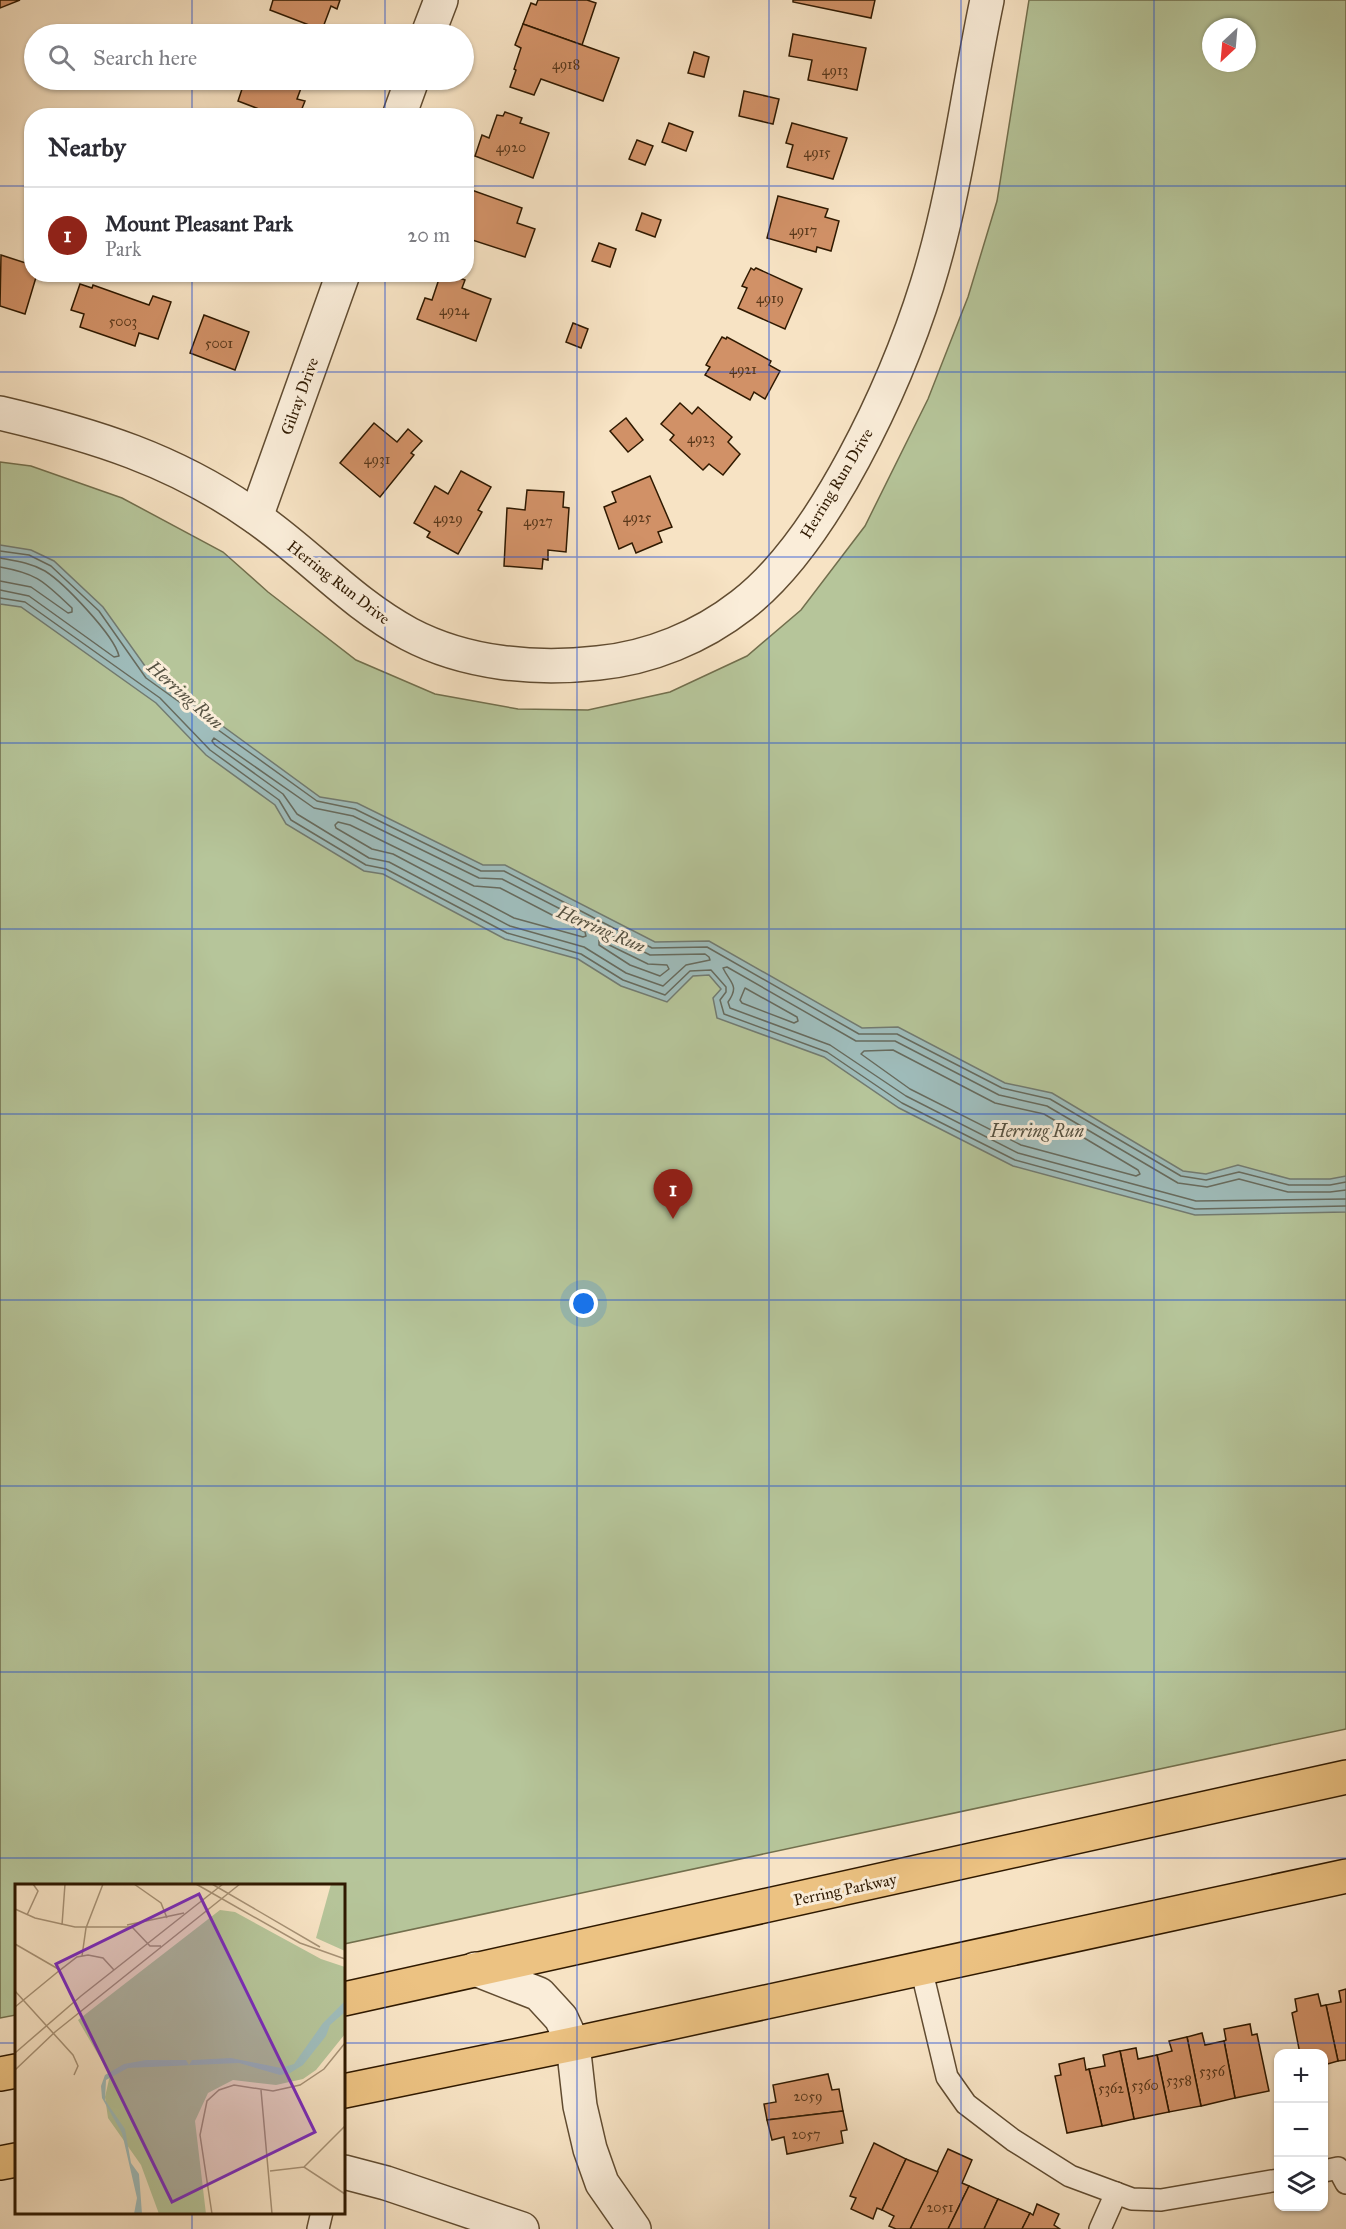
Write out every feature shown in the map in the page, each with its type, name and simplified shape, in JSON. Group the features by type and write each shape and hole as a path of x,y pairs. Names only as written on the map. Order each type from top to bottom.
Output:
{"main road":[{"name":"Perring Parkway","path":"345,1999 1346,1778"},
{"path":"345,2091 1269,1895 1346,1876"},
{"path":"0,2074 15,2071"},
{"path":"0,2163 15,2160"}],"street":[{"path":"433,24 441,0"},
{"name":"Herring Run Drive","path":"0,413 111,442 171,467 256,517 370,610 408,633 441,649 483,659 561,666 615,661 664,648 706,630 744,603 785,563 821,514 883,401 927,286 944,225 957,167 987,0"},
{"path":"402,108 408,90"},
{"name":"Gilray Drive","path":"256,517 339,282"},
{"path":"475,1969 539,1994 561,2018 573,2044 579,2106 602,2184 634,2229"},
{"path":"345,2172 386,2183 522,2229"}],"lane":[{"path":"921,1968 947,2077 966,2104 1013,2140 1070,2176 1132,2199 1161,2200 1274,2181"},
{"path":"1100,2229 1116,2193"},
{"path":"318,2229 322,2214"}],"green space":[{"path":"1029,0 1346,0 1346,1729 345,1944 345,1884 15,1884 15,2015 0,2018 0,462 31,466 122,498 223,552 268,592 356,660 435,694 518,709 588,710 670,692 747,656 801,610 865,526 928,399 968,297 997,201"}],"water":[{"name":"Herring Run","path":"0,545 31,550 54,561 103,607 150,673 320,797 357,803 483,865 505,865 655,942 709,941 862,1028 898,1027 1005,1083 1052,1093 1183,1171 1206,1174 1238,1165 1290,1179 1330,1179 1346,1176 1346,1212 1195,1215 1013,1166 899,1108 824,1057 717,1018 713,998 721,989 709,975 693,976 667,1002 621,986 578,959 505,939 383,874 364,871 286,824 275,805 206,755 156,703 21,607 0,604"}],"building":[{"path":"0,0 20,0 0,8"},
{"path":"273,0 340,0 337,9 331,6 324,24 306,24 270,10"},
{"path":"538,0 587,0 596,3 582,45 523,24 531,3 536,5"},
{"path":"793,0 875,0 871,18 793,2"},
{"path":"523,24 619,58 603,101 541,79 534,95 510,87 521,48 515,45"},
{"path":"793,34 866,48 857,90 808,80 812,60 789,56"},
{"path":"694,52 709,57 704,77 688,73"},
{"path":"242,90 300,90 297,99 305,101 302,108 256,108 238,101"},
{"path":"744,91 779,99 773,124 739,116"},
{"path":"505,112 522,118 520,123 549,133 533,178 475,156 482,135 489,138 497,115 503,116"},
{"path":"669,123 693,132 686,151 662,142"},
{"path":"792,123 847,138 833,179 787,167 793,145 786,143"},
{"path":"637,140 653,146 645,165 629,159"},
{"path":"474,191 522,208 517,223 535,229 525,257 474,241"},
{"path":"778,196 828,209 825,217 839,221 831,251 817,247 816,252 767,238"},
{"path":"642,213 661,220 655,237 636,230"},
{"path":"599,243 616,249 610,267 592,261"},
{"path":"1,255 24,262 24,282 35,282 25,314 0,306"},
{"path":"751,268 754,270 756,268 802,289 785,329 738,308 747,288 742,286"},
{"path":"438,282 464,282 462,288 491,299 476,341 417,319 425,298 432,300"},
{"path":"80,284 92,288 93,285 149,305 153,296 171,302 158,339 139,333 135,346 80,327 84,314 71,310"},
{"path":"204,315 249,332 235,370 190,353"},
{"path":"573,323 588,329 581,348 566,342"},
{"path":"722,337 726,339 727,337 771,361 769,365 780,371 765,399 754,392 750,400 705,375 710,367 706,365"},
{"path":"680,403 692,414 698,407 732,437 728,442 740,454 723,475 709,464 703,470 670,440 674,435 661,424"},
{"path":"626,418 643,440 628,452 610,431"},
{"path":"374,423 397,442 408,429 422,441 411,453 414,455 380,497 340,463"},
{"path":"461,471 491,487 478,510 482,512 458,554 427,537 430,532 414,523 435,486 448,494"},
{"path":"650,476 672,527 658,532 662,542 636,553 632,543 619,549 604,507 616,502 612,492"},
{"path":"527,490 564,492 563,507 569,508 566,552 548,550 548,560 543,559 542,569 504,566 507,508 525,510"},
{"path":"1346,1989 1346,2060 1338,2061 1326,2005 1341,2002 1339,1991"},
{"path":"1318,1994 1321,2006 1326,2005 1338,2061 1328,2064 1328,2049 1299,2049 1292,2013 1297,2011 1295,1999"},
{"path":"1250,2024 1252,2035 1257,2034 1269,2091 1235,2098 1224,2041 1226,2040 1224,2029"},
{"path":"1202,2033 1205,2045 1224,2041 1235,2098 1201,2106 1187,2037"},
{"path":"1187,2037 1201,2106 1169,2112 1157,2055 1172,2051 1169,2041"},
{"path":"1136,2048 1138,2059 1157,2055 1169,2112 1134,2119 1120,2051"},
{"path":"1120,2051 1134,2119 1102,2126 1089,2069 1105,2066 1103,2055"},
{"path":"1084,2058 1086,2070 1089,2069 1102,2126 1067,2133 1055,2076 1061,2075 1059,2064"},
{"path":"828,2074 832,2090 839,2089 843,2111 767,2120 764,2104 776,2102 773,2085"},
{"path":"843,2111 847,2130 841,2131 843,2143 787,2154 784,2137 772,2140 767,2120"},
{"path":"874,2143 906,2159 882,2210 877,2208 873,2219 851,2209 856,2198 850,2196"},
{"path":"948,2149 972,2160 962,2183 969,2186 948,2229 910,2229"},
{"path":"906,2159 938,2172 910,2229 896,2229 889,2226 894,2216 882,2210"},
{"path":"969,2186 998,2199 984,2229 948,2229"},
{"path":"998,2199 1030,2213 1022,2229 984,2229"},
{"path":"1037,2204 1059,2214 1054,2225 1060,2229 1022,2229 1030,2213 1033,2215"}],"place":[{"name":"Mount Pleasant Park","path":"673,1219"}]}
